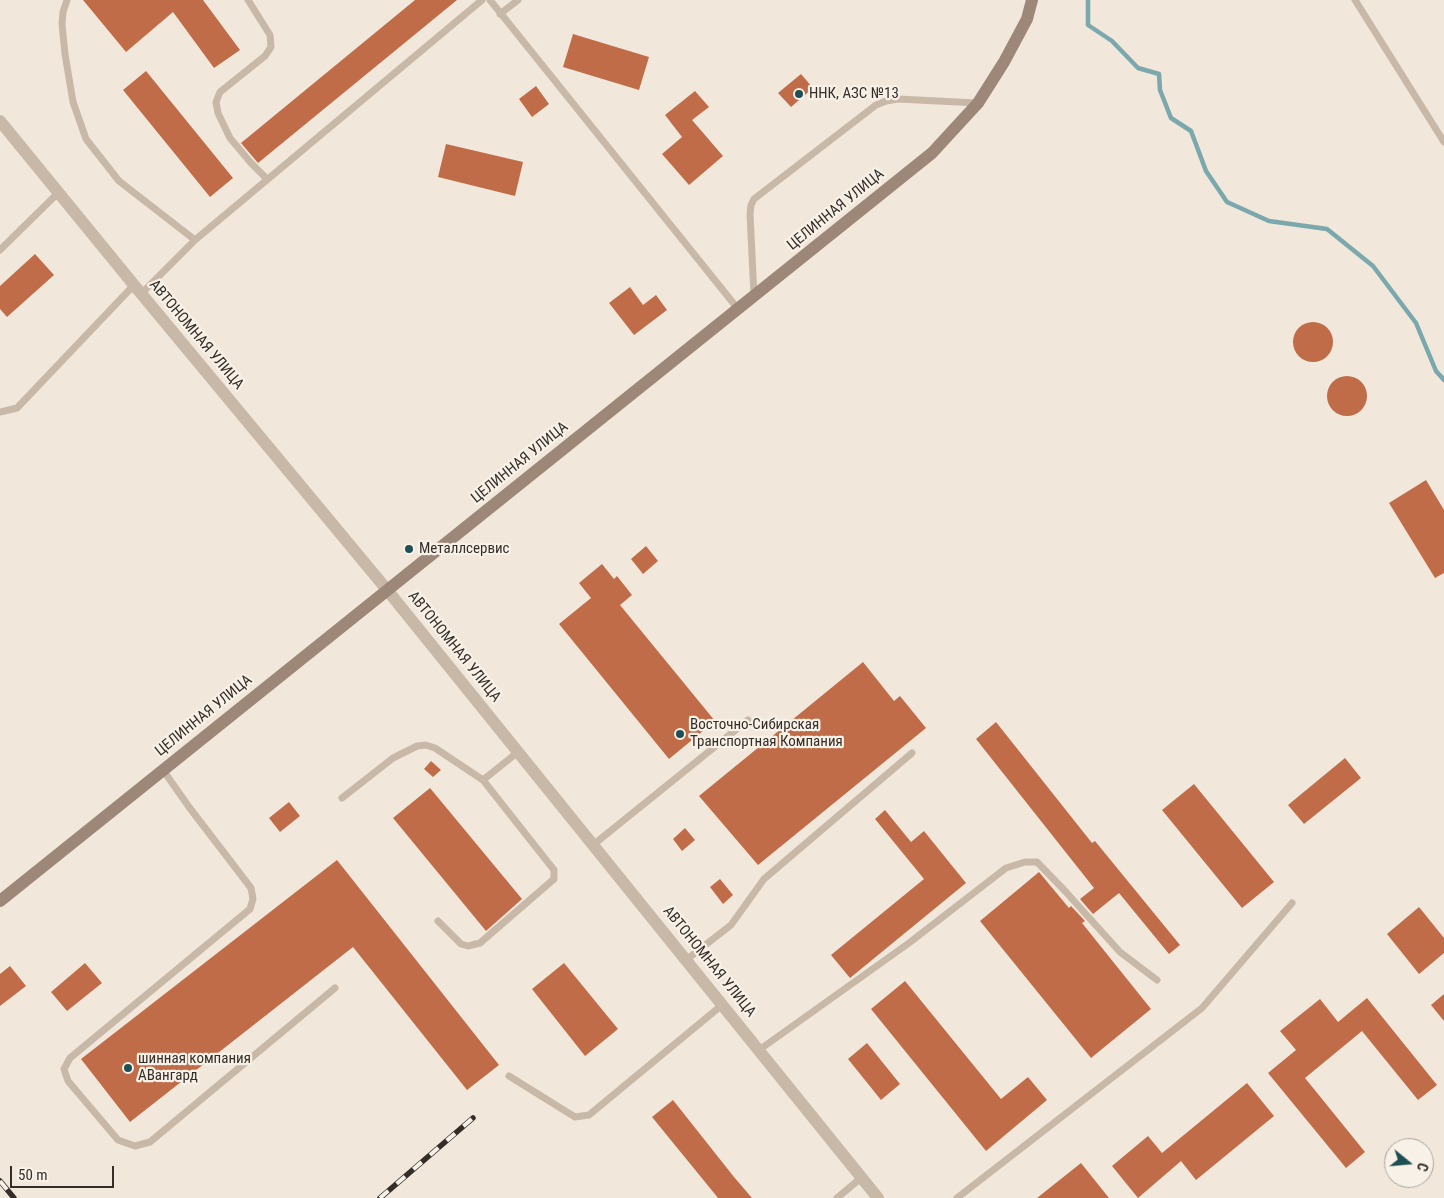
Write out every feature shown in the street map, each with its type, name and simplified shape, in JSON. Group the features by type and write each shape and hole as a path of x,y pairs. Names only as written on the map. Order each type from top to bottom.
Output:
{"street":[{"name":"ЦЕЛИННАЯ УЛИЦА","path":"0,902 932,153 978,103 1004,62 1027,19 1032,0"},
{"name":"АВТОНОМНАЯ УЛИЦА","path":"0,121 137,290 388,590 878,1198"}],"lane":[{"path":"67,0 62,24 65,54 73,102 86,139 118,181 195,240"},
{"path":"248,0 270,35 270,47 265,56 220,92 216,102 218,113 230,138 267,180"},
{"path":"0,412 17,408 137,290 482,0"},
{"path":"490,0 738,309"},
{"path":"500,14 518,0"},
{"path":"1355,0 1444,142"},
{"path":"754,296 750,214 754,199 876,105 898,99 978,103"},
{"path":"0,250 58,193"},
{"path":"593,845 748,720"},
{"path":"342,798 393,758 417,746 426,745 435,748 483,780 554,870 554,879 480,943 468,946 461,944 438,921"},
{"path":"483,780 518,752"},
{"path":"686,960 731,925 764,879 912,753"},
{"path":"163,770 251,888 252,904 250,909 70,1058 64,1069 68,1082 118,1140 135,1146 150,1142 335,988"},
{"path":"758,1050 909,943 1006,868 1025,862 1037,862 1120,952 1157,980"},
{"path":"957,1198 1202,1008 1292,904"},
{"path":"509,1076 574,1117 590,1115 722,1006"},
{"path":"837,1198 861,1178"}],"building":[{"path":"83,0 203,0 240,50 214,68 173,12 126,52"},
{"path":"415,0 457,0 258,163 241,143"},
{"path":"573,34 649,57 639,90 563,67"},
{"path":"146,71 233,178 210,197 123,90"},
{"path":"801,74 813,88 791,107 778,93"},
{"path":"536,86 549,104 532,117 519,99"},
{"path":"695,91 709,107 692,120 723,156 689,185 662,154 682,137 665,115"},
{"path":"446,144 523,162 515,196 438,177"},
{"path":"35,254 54,275 7,317 0,309 0,286"},
{"path":"630,287 643,305 656,295 667,310 634,335 609,303"},
{"path":"1317,322 1324,325 1330,331 1333,342 1332,350 1324,359 1317,362 1309,362 1302,359 1294,350 1293,338 1296,331 1305,323"},
{"path":"1351,376 1358,379 1364,385 1367,396 1366,404 1358,413 1351,416 1343,416 1336,413 1328,404 1327,392 1330,385 1339,377"},
{"path":"1426,480 1444,510 1444,573 1435,578 1389,503"},
{"path":"646,546 658,561 643,574 631,559"},
{"path":"602,564 614,579 617,576 632,595 620,605 715,721 669,759 559,624 591,598 579,583"},
{"path":"863,662 894,701 900,696 926,728 758,865 699,796"},
{"path":"996,722 1092,843 1095,841 1180,945 1169,954 1119,893 1093,914 1080,899 1094,888 976,739"},
{"path":"1345,758 1361,778 1304,824 1288,805"},
{"path":"431,761 441,770 433,777 424,769"},
{"path":"1194,784 1274,882 1242,908 1162,810"},
{"path":"430,788 522,899 486,931 393,818"},
{"path":"289,802 300,816 280,832 269,818"},
{"path":"885,810 911,842 924,831 966,883 850,978 831,955 924,879 875,819"},
{"path":"685,828 695,840 682,851 673,839"},
{"path":"337,860 499,1065 467,1090 353,947 130,1122 81,1059"},
{"path":"1039,872 1069,908 1071,906 1085,921 1082,923 1151,1009 1091,1058 980,921"},
{"path":"720,879 733,895 723,904 710,887"},
{"path":"1419,907 1444,938 1444,953 1419,974 1387,934"},
{"path":"85,963 102,983 67,1011 51,992"},
{"path":"564,963 618,1029 585,1056 532,989"},
{"path":"10,966 26,986 0,1006 0,974"},
{"path":"905,981 1001,1099 1028,1077 1047,1100 986,1151 871,1009"},
{"path":"1444,994 1444,1021 1431,1005"},
{"path":"1367,998 1437,1085 1418,1100 1362,1031 1305,1078 1365,1152 1346,1168 1268,1073 1296,1050 1280,1031 1320,999 1338,1022"},
{"path":"867,1043 900,1084 881,1100 848,1059"},
{"path":"1247,1083 1274,1116 1196,1180 1181,1161 1138,1198 1112,1166 1148,1136 1162,1153"},
{"path":"673,1100 752,1198 718,1198 652,1117"},
{"path":"1081,1163 1109,1198 1037,1198"}],"waterway":[{"path":"1088,0 1088,25 1112,41 1138,68 1159,74 1160,90 1171,118 1191,131 1206,171 1227,202 1269,221 1327,229 1373,266 1416,323 1436,371 1444,380"}],"railway":[{"path":"380,1198 473,1118"},
{"path":"0,1181 14,1198"}],"place":[{"name":"ННК, АЗС №13","path":"799,94"},
{"name":"Металлсервис","path":"409,549"},
{"name":"Восточно-Сибирская Транспортная Компания","path":"680,734"},
{"name":"шинная компания АВангард","path":"128,1068"}]}
